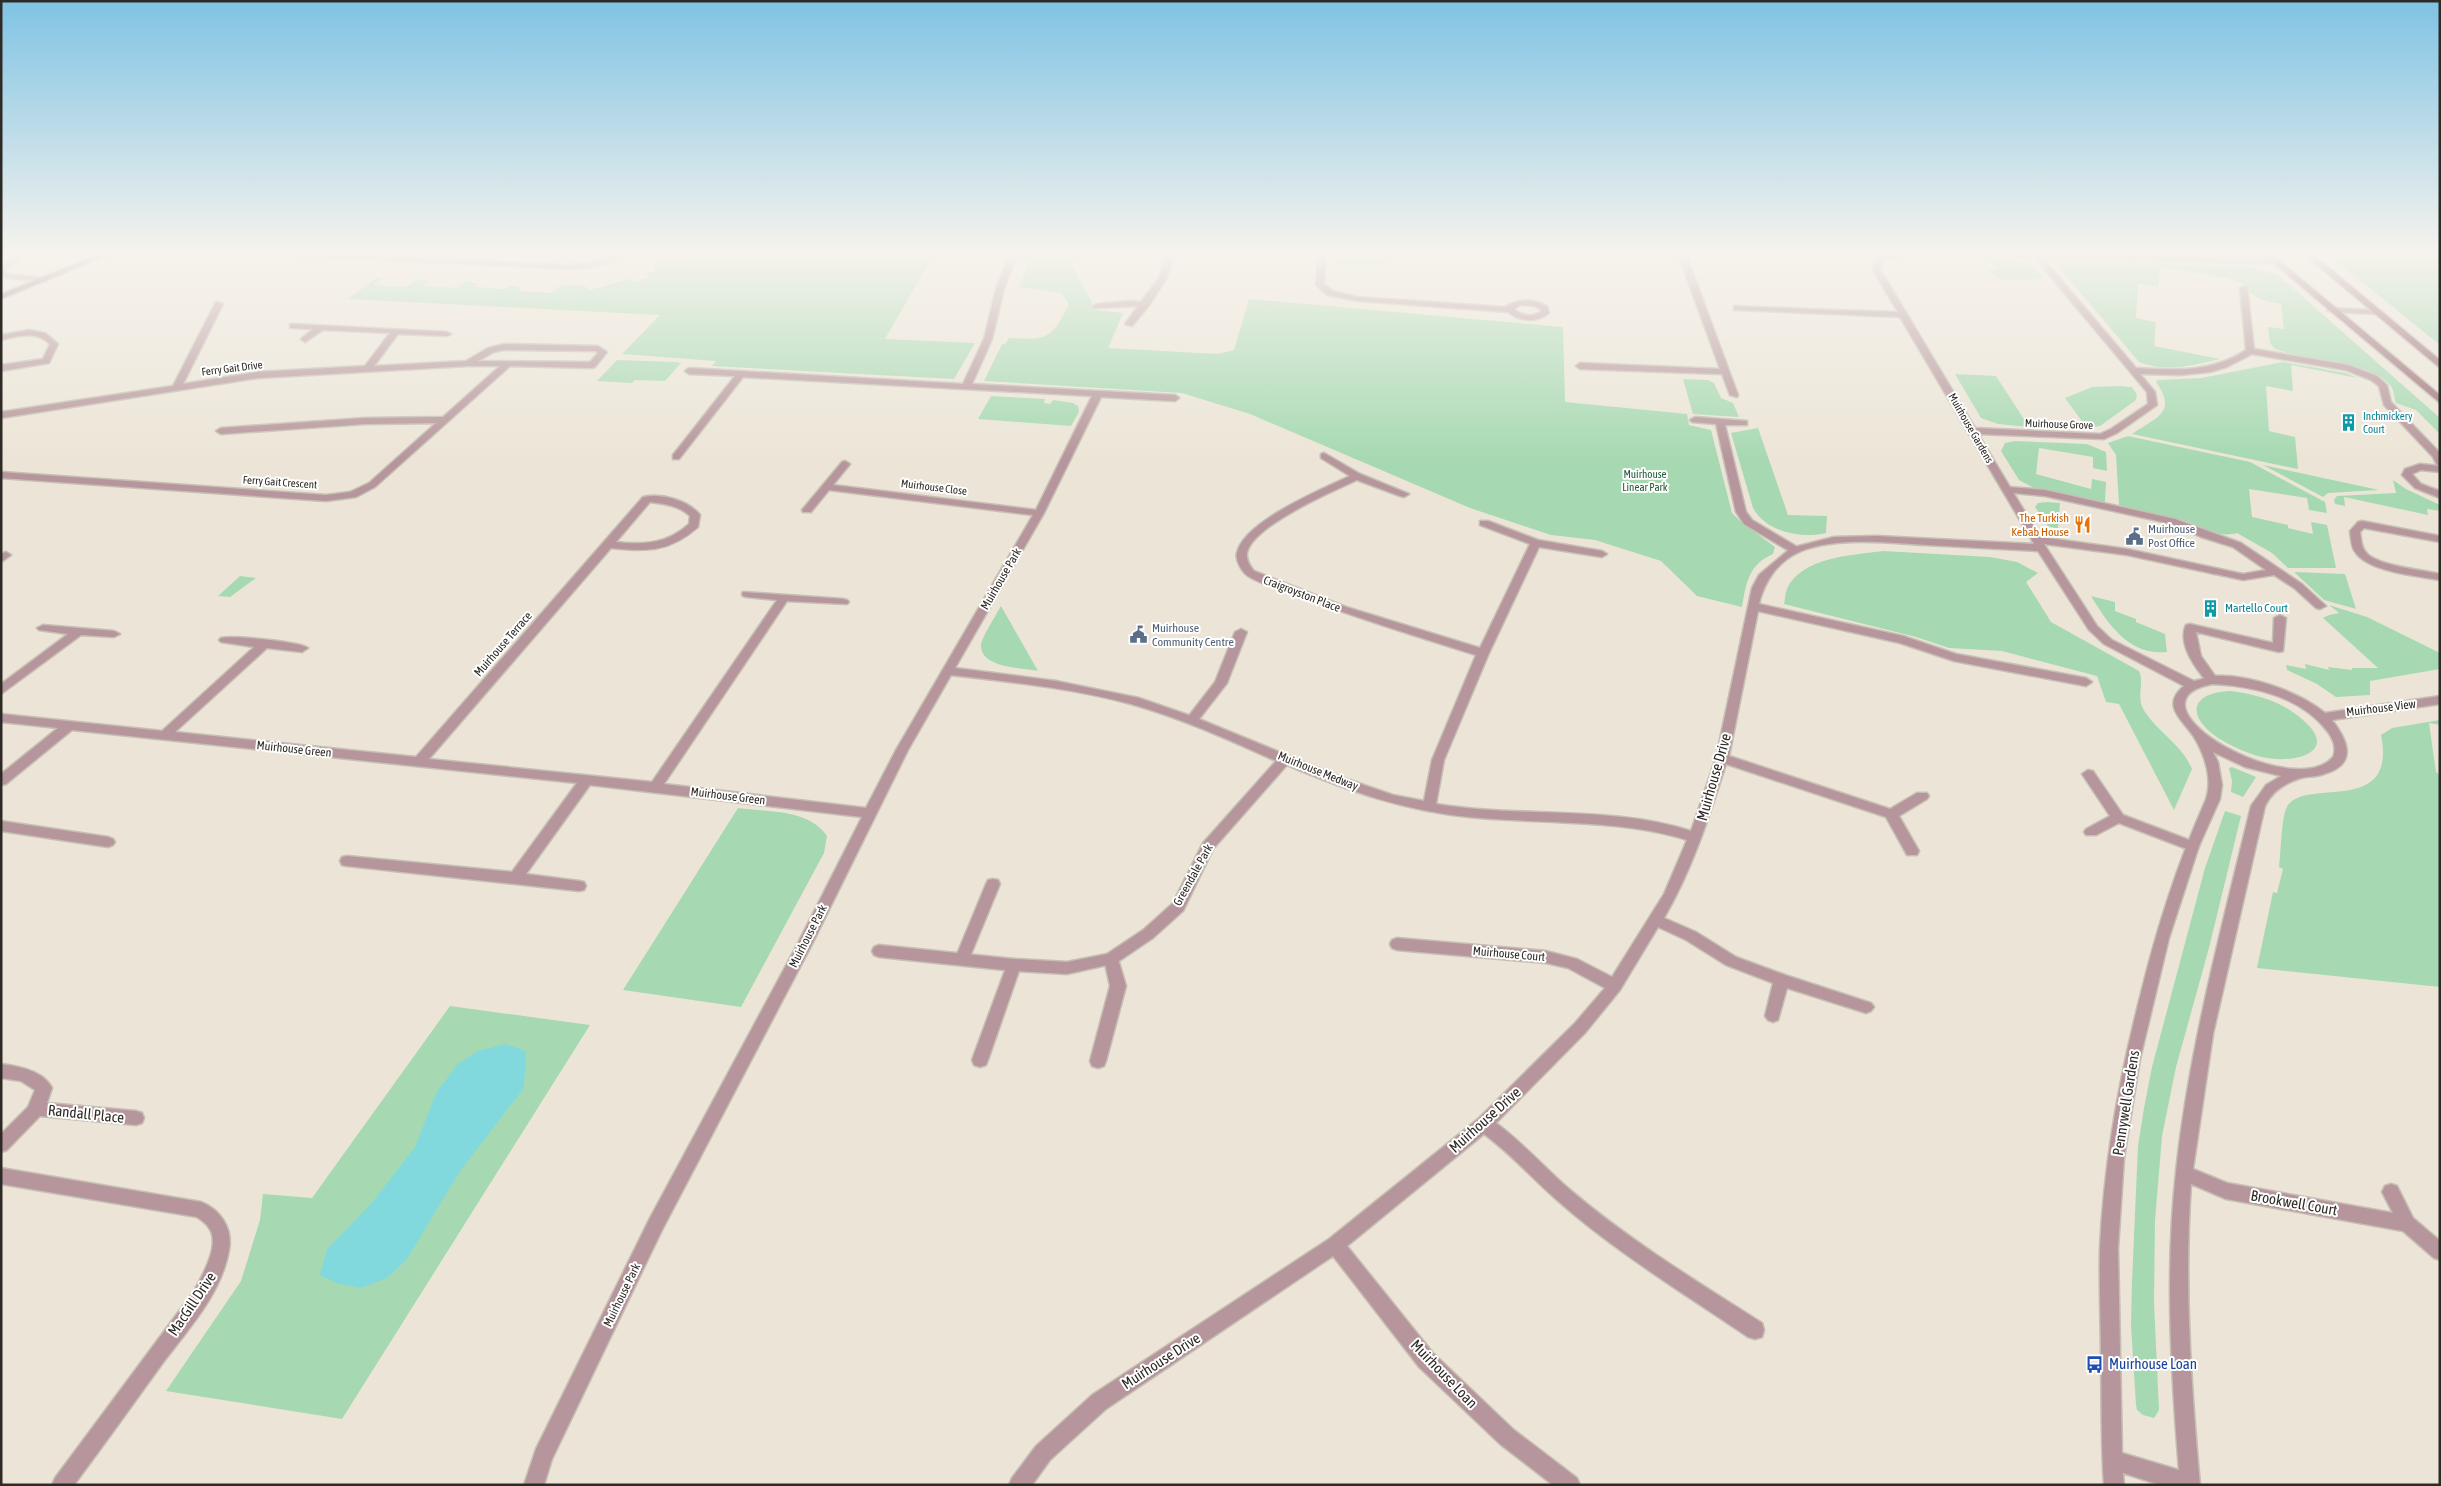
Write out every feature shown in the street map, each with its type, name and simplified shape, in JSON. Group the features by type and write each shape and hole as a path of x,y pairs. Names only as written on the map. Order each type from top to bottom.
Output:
{"street":[{"path":"178,387 211,320"},
{"path":"966,387 988,338 992,320"},
{"path":"1129,324 1132,320"},
{"path":"1707,320 1734,395"},
{"name":"Muirhouse Gardens","path":"1908,320 2039,544 2093,628 2108,642 2192,685"},
{"name":"Muirhouse Grove","path":"1973,431 2082,437 2106,435 2152,405 2154,399 2151,392 2091,320"},
{"path":"2247,320 2250,350"},
{"path":"2344,320 2440,400"},
{"path":"2385,320 2440,365"},
{"path":"430,334 436,325"},
{"path":"293,326 448,334"},
{"path":"304,339 320,328"},
{"path":"369,368 395,332"},
{"path":"1,338 17,334 39,333 46,336 54,344 46,360 1,368"},
{"name":"Ferry Gait Drive","path":"1,415 258,375 468,363 592,365 603,352 598,349 504,347 491,350 468,363"},
{"path":"2134,371 2183,373 2218,368 2238,361 2250,350"},
{"path":"2250,350 2348,368 2374,378 2383,385 2388,403 2437,456 2440,463"},
{"name":"Ferry Gait Crescent","path":"1,475 334,498 352,495 372,485 509,363"},
{"path":"695,363 686,374 741,374 1096,394 1155,402 1175,398"},
{"path":"1580,366 1726,372"},
{"path":"676,457 741,374"},
{"name":"Muirhouse Park","path":"534,1485 544,1456 656,1224 802,948 902,750 1039,512 1096,401 1096,394"},
{"path":"221,431 365,421 445,420"},
{"path":"1694,420 1744,423"},
{"path":"1720,422 1742,512 1748,522 1795,550"},
{"path":"1324,456 1357,476 1404,494"},
{"path":"807,510 845,464"},
{"path":"2440,469 2412,468 2408,471 2408,475 2418,486 2440,495"},
{"name":"Craigroyston Place","path":"1357,476 1299,504 1253,535 1242,553 1243,564 1250,573 1265,581 1342,609 1483,653"},
{"name":"Muirhouse Close","path":"826,487 1039,512"},
{"path":"2008,490 2045,494 2175,522 2205,536 2237,545 2278,571 2320,606"},
{"name":"Muirhouse Terrace","path":"419,762 607,544 647,498 677,502 688,508 695,515 694,524 674,541 655,546 607,544"},
{"path":"1484,523 1536,544 1602,554"},
{"path":"2440,539 2374,525 2362,524 2355,531 2360,551 2366,558 2377,563 2440,577"},
{"name":"Muirhouse Drive","path":"1019,1485 1043,1453 1099,1402 1335,1245 1484,1124 1580,1028 1615,986 1670,895 1695,838 1722,758 1752,606 1757,588 1763,577 1795,550 1847,539 2039,544"},
{"path":"2039,544 2059,542 2172,560 2243,577 2278,571"},
{"path":"1429,806 1438,760 1483,653 1536,544"},
{"path":"747,594 843,602"},
{"path":"655,787 784,597"},
{"path":"1752,606 1903,640 1954,657 2086,682"},
{"path":"2212,680 2202,669 2193,653 2190,627 2279,648 2280,618"},
{"path":"43,628 114,634"},
{"path":"1,690 77,632"},
{"path":"1192,720 1221,683 1241,632"},
{"path":"225,640 302,648"},
{"path":"165,735 266,643"},
{"name":"Muirhouse Medway","path":"948,671 1102,693 1192,720 1346,784 1393,799 1475,812 1648,825 1695,838"},
{"name":"Pennywell Gardens","path":"2114,1485 2109,1248 2116,1158 2132,1059 2162,938 2192,846 2216,785 2212,762 2200,737 2182,716 2179,706 2180,698 2184,690 2192,685 2212,680 2238,681 2269,689 2298,702 2322,718 2340,741 2342,751 2338,760 2330,767 2275,783 2265,791 2258,806 2196,1084 2184,1173 2178,1260 2179,1334 2190,1485"},
{"name":"Muirhouse View","path":"2322,718 2440,700"},
{"name":"Muirhouse Green","path":"1,718 655,787 870,813"},
{"path":"1,781 70,725"},
{"name":"Pennywell Gardens","path":"2200,737 2222,751 2248,763 2266,769 2302,774"},
{"name":"Greendale Park","path":"879,951 1014,965 1066,968 1111,959 1148,934 1178,907 1208,846 1286,758"},
{"path":"1722,758 1892,814 1912,851"},
{"path":"2088,774 2118,818 2192,846"},
{"path":"516,878 586,780"},
{"path":"1892,814 1922,796"},
{"path":"2091,832 2118,818"},
{"path":"1,826 108,842"},
{"path":"347,861 579,886"},
{"path":"962,959 993,884"},
{"path":"1655,920 1691,936 1731,961 1781,980 1866,1007"},
{"name":"Muirhouse Court","path":"1397,944 1546,957 1572,963 1615,986"},
{"path":"1098,1061 1118,986 1111,959"},
{"path":"980,1060 1014,965"},
{"path":"1773,1016 1781,980"},
{"name":"Randall Place","path":"1,1071 17,1073 34,1079 44,1088 43,1097 37,1109 1,1145"},
{"name":"Randall Place","path":"37,1109 136,1118"},
{"path":"1484,1124 1514,1146 1563,1194 1640,1255 1755,1330"},
{"name":"Brookwell Court","path":"2184,1173 2226,1191 2407,1224"},
{"name":"MacGill Drive","path":"1,1176 201,1210 216,1223 221,1242 217,1267 200,1297 62,1485"},
{"name":"Brookwell Court","path":"2391,1192 2407,1224 2440,1252"},
{"name":"Muirhouse Loan","path":"1335,1245 1426,1360 1506,1437 1570,1485"},
{"path":"2112,1460 2190,1485"}],"green space":[{"path":"655,320 896,320 885,339 975,343 954,379 712,366 716,361 622,354"},
{"name":"Muirhouse Linear Park","path":"1060,320 1120,320 1108,348 1218,354 1234,350 1243,320 1488,320 1563,327 1565,402 1687,414 1689,425 1711,430 1732,513 1775,547 1773,554 1759,563 1750,575 1742,607 1697,596 1661,561 1595,540 1551,535 1470,508 1250,414 1182,393 984,381 1002,344 1005,344 1009,338 1040,338 1052,331"},
{"path":"2104,320 2156,322 2154,346 2220,359 2180,367 2159,367 2139,362"},
{"path":"2283,320 2329,320 2440,418 2440,434 2416,410 2396,403 2391,387 2381,377 2353,366 2275,349 2270,343 2268,327 2284,329"},
{"path":"2410,320 2440,320 2440,345"},
{"path":"617,360 681,363 665,381 635,380 632,383 597,381"},
{"path":"2283,362 2346,373 2357,378 2291,365 2293,391 2266,386 2269,431 2295,437 2298,469 2132,434 2156,418 2164,408 2165,401 2156,382 2158,380 2201,378"},
{"path":"1955,374 1996,376 2029,427 1998,424 1981,418"},
{"path":"1683,379 1708,380 1714,383 1721,398 1733,403 1739,417 1693,414"},
{"path":"2092,387 2132,387 2137,395 2136,400 2100,426 2087,428 2065,398"},
{"path":"991,396 1045,399 1044,403 1050,404 1053,400 1073,403 1078,406 1079,412 1071,426 978,419"},
{"path":"1758,428 1788,515 1827,516 1826,533 1806,535 1785,532 1766,523 1753,508 1731,433"},
{"path":"2128,436 2250,462 2325,502 2327,513 2309,510 2307,498 2249,489 2252,517 2288,525 2288,528 2313,534 2311,522 2327,525 2336,568 2288,568 2272,553 2237,533 2215,533 2188,522 2119,505 2116,455 2108,443"},
{"path":"2015,441 2087,444 2106,452 2107,471 2093,468 2093,457 2039,448 2036,474 2091,489 2092,479 2106,482 2105,502 2034,488 2019,480 2001,451 2005,443"},
{"path":"2263,465 2379,490 2328,493 2323,497"},
{"path":"2393,480 2406,489 2440,505 2440,511 2427,509 2428,515 2344,497 2345,506 2335,504 2334,500 2337,496 2396,493"},
{"path":"2038,503 2060,503 2058,529 2048,526 2035,507"},
{"path":"1883,551 1990,557 2017,562 2038,573 2026,582 2051,622 2139,671 2141,676 2140,696 2142,707 2182,753 2192,769 2174,810 2119,704 2106,702 2097,676 2002,651 1949,648 1916,637 1784,604 1787,589 1794,578 1804,570 1816,564 1843,556"},
{"path":"2294,572 2345,574 2356,609 2324,600"},
{"path":"240,576 256,578 230,597 218,596"},
{"path":"2091,596 2115,602 2115,611 2136,619 2136,622 2165,634 2167,652 2141,649 2121,636 2112,627"},
{"path":"2329,605 2367,617 2440,653 2440,669 2370,681 2370,695 2336,697 2317,684 2287,670 2286,665 2306,669 2305,664 2329,670 2328,667 2352,670 2352,668 2378,668 2323,618 2339,613"},
{"path":"1001,606 1038,671 1003,666 994,663 983,653 982,641"},
{"path":"2230,691 2250,694 2287,708 2303,720 2313,731 2317,740 2315,747 2309,753 2300,757 2290,759 2267,758 2248,753 2218,738 2201,722 2197,714 2197,707 2200,701 2207,696"},
{"path":"2440,720 2440,725 2429,723 2436,772 2440,775 2440,987 2257,968 2273,892 2277,893 2283,869 2279,867 2282,829 2286,809 2295,799 2362,787 2375,778 2382,761 2381,735 2392,728"},
{"path":"2232,767 2256,777 2243,797 2231,792 2232,781 2229,768"},
{"path":"738,808 774,811 799,816 819,827 827,836 824,853 741,1007 623,990"},
{"path":"2225,811 2241,816 2209,948 2176,1067 2162,1136 2155,1221 2154,1303 2159,1410 2154,1418 2143,1415 2137,1410 2131,1325 2138,1146 2152,1067 2205,868"},
{"path":"450,1006 590,1025 342,1419 166,1391 241,1281 260,1220 263,1194 312,1198"}],"water":[{"path":"506,1044 526,1051 524,1088 460,1171 407,1259 387,1278 361,1288 336,1283 320,1275 327,1249 370,1205 415,1147 436,1093 458,1064 478,1051"}],"place":[{"name":"Inchmickery Court","path":"2349,422"},
{"name":"The Turkish Kebab House","path":"2083,525"},
{"name":"Muirhouse Post Office","path":"2134,536"},
{"name":"Martello Court","path":"2211,608"},
{"name":"Muirhouse Community Centre","path":"1138,635"},
{"name":"Muirhouse Loan","path":"2095,1364"}]}
